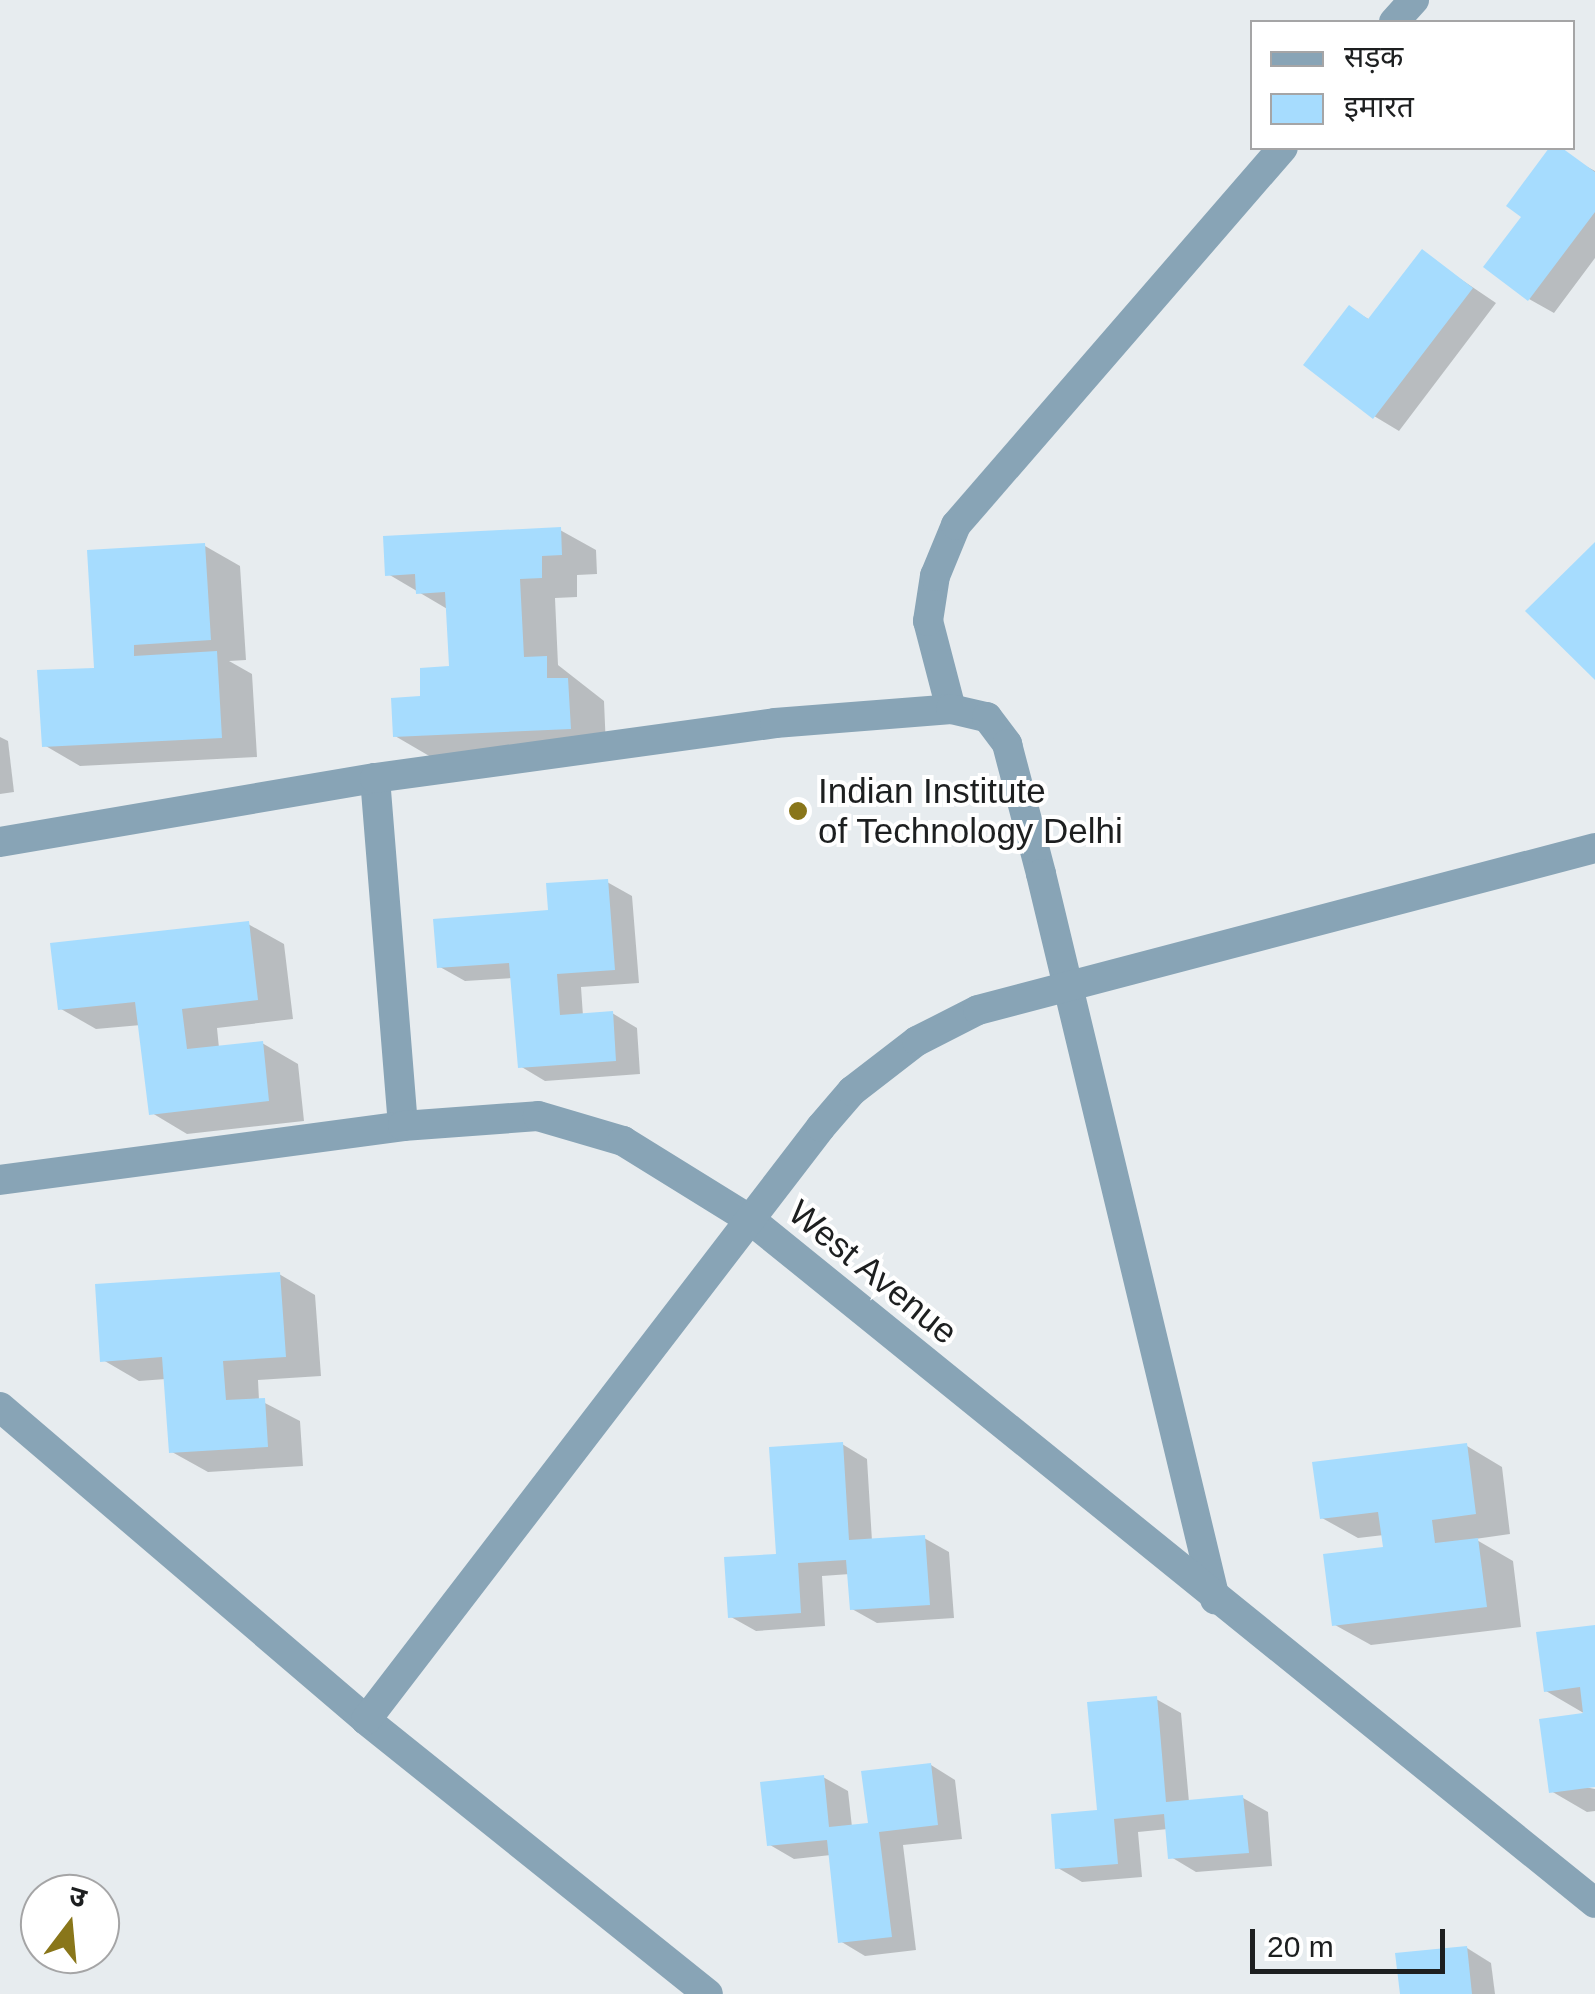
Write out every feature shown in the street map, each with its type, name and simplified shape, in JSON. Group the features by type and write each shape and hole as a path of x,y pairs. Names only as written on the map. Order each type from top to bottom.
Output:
{"lane":[{"path":"1396,20 1414,0"},
{"path":"952,709 928,621 935,576 956,525 971,500 1281,150"},
{"path":"0,842 375,778 775,724 952,709 987,717 1007,744 1215,1599"},
{"path":"375,778 403,1126"},
{"name":"West Avenue","path":"1595,848 1068,986 948,1022 883,1065 821,1126 752,1222 1595,1903"},
{"path":"0,1180 403,1126 538,1116 578,1124 678,1170 752,1222 366,1720"},
{"path":"0,1407 366,1720 708,1994"}],"building":[{"path":"1548,150 1565,150 1595,172 1595,212 1528,301 1483,267 1521,217 1506,206"},
{"path":"1422,249 1473,288 1373,419 1303,365 1349,305 1368,319"},
{"path":"561,527 562,555 542,556 542,578 520,579 524,657 547,656 547,678 568,678 571,729 393,737 391,698 420,696 420,668 449,666 445,592 416,594 415,574 385,576 383,536"},
{"path":"1595,542 1595,680 1525,611"},
{"path":"205,543 211,640 134,645 134,656 217,651 222,738 42,747 37,670 94,668 87,550"},
{"path":"608,879 615,970 557,974 560,1015 613,1011 616,1061 518,1068 509,963 437,968 433,919 548,910 546,883"},
{"path":"249,921 258,1000 182,1009 187,1049 263,1041 269,1101 149,1115 135,1002 58,1010 50,943"},
{"path":"280,1272 286,1357 223,1361 226,1400 265,1398 268,1447 169,1453 162,1357 100,1362 95,1284"},
{"path":"843,1442 849,1540 925,1535 930,1605 850,1610 846,1560 798,1563 801,1613 728,1618 724,1557 776,1554 769,1447"},
{"path":"1467,1443 1476,1514 1432,1520 1435,1543 1478,1538 1487,1607 1332,1626 1323,1554 1383,1547 1378,1512 1320,1519 1312,1462"},
{"path":"1595,1625 1595,1787 1549,1793 1539,1719 1583,1713 1580,1687 1544,1692 1536,1632"},
{"path":"1157,1696 1166,1802 1243,1795 1249,1853 1168,1859 1164,1814 1114,1819 1118,1864 1055,1869 1051,1814 1097,1810 1087,1702"},
{"path":"931,1763 938,1825 879,1832 892,1937 838,1943 827,1840 767,1846 760,1782 824,1775 829,1827 868,1823 861,1771"},
{"path":"1467,1946 1472,1994 1400,1994 1395,1953"}],"place":[{"name":"Indian Institute of Technology Delhi","path":"798,811"}]}
